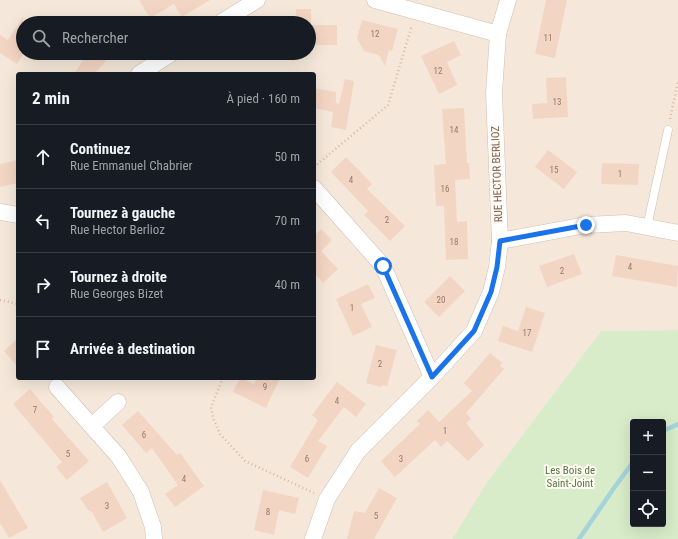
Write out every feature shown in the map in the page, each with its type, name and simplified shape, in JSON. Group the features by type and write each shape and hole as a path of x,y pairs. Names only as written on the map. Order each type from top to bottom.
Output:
{"street":[{"path":"231,16 257,0"},
{"path":"375,0 498,34"},
{"name":"RUE HECTOR BERLIOZ","path":"313,539 327,499 358,450 432,377 474,331 491,292 497,267 500,241 494,93 498,34 508,0"},
{"path":"142,72 161,60"},
{"path":"316,190 383,266 432,377"},
{"path":"0,212 16,215"},
{"path":"500,241 586,225 626,223 678,233"},
{"path":"57,387 119,457 141,492 153,527 154,539"},
{"path":"92,426 118,402"}],"lane":[{"path":"648,227 668,130"}],"path":[{"path":"316,165 388,105 416,12"},
{"path":"668,130 678,81"},
{"path":"0,300 16,304"},
{"path":"222,380 211,407 213,418 220,434 245,462 327,499"}],"shaded area":[{"path":"0,0 678,0 678,330 601,331 487,482 452,539 0,539"}],"green space":[{"name":"Les Bois de Saint-Joint","path":"678,330 678,539 452,539 487,482 601,331"}],"building":[{"path":"139,0 210,0 184,16 181,16 174,4 153,16 149,16"},
{"path":"546,0 567,0 555,58 535,54"},
{"path":"296,9 311,9 311,16 296,16"},
{"path":"362,20 398,29 392,51 389,50 385,66 379,55 364,51 357,38"},
{"path":"316,25 337,25 337,45 316,45"},
{"path":"16,28 16,60 19,60 17,64 0,53 0,35 8,40"},
{"path":"454,41 461,55 447,62 457,85 439,94 421,56"},
{"path":"83,60 107,60 96,72 75,72"},
{"path":"566,77 568,117 533,119 532,104 547,103 546,78"},
{"path":"345,79 354,81 346,130 331,127 333,112 316,108 316,88 336,92 336,103 339,104"},
{"path":"464,108 467,163 469,163 470,179 455,180 457,222 467,221 468,259 446,260 444,206 436,206 434,165 446,164 442,109"},
{"path":"548,150 577,172 564,189 535,167"},
{"path":"346,157 372,184 367,189 405,226 390,241 364,215 368,211 331,172"},
{"path":"16,160 16,183 0,187 0,164"},
{"path":"602,163 639,164 638,185 601,184"},
{"path":"321,229 332,240 321,251 338,269 323,283 316,275 316,234"},
{"path":"574,254 582,274 547,287 539,266"},
{"path":"616,255 678,266 677,287 612,276"},
{"path":"450,276 465,291 439,317 424,302"},
{"path":"368,284 375,298 361,304 372,327 353,336 336,299"},
{"path":"526,307 545,313 532,352 498,341 503,326 518,331"},
{"path":"16,340 16,365 4,351"},
{"path":"376,345 397,350 387,386 382,385 381,387 366,383"},
{"path":"490,353 502,363 500,366 504,369 466,413 471,419 466,423 484,445 468,461 447,441 441,447 435,440 395,477 381,461 420,424 417,421 428,410 439,422 472,391 464,383"},
{"path":"239,380 245,380 254,384 256,380 279,380 266,408 233,392"},
{"path":"337,382 366,404 356,417 344,407 318,441 327,446 308,478 290,467 318,420 312,415"},
{"path":"30,389 54,417 52,419 89,461 67,480 56,467 62,462 13,404"},
{"path":"138,411 177,455 180,453 204,486 175,507 165,494 178,485 152,448 146,453 122,425"},
{"path":"0,480 28,528 9,538 0,523"},
{"path":"107,482 127,518 103,532 92,512 88,510 80,498"},
{"path":"379,488 397,498 374,539 347,539 354,511 365,513"},
{"path":"263,490 299,498 295,514 279,510 274,535 254,530"}],"waterway":[{"path":"666,430 678,424"},
{"path":"579,539 630,466"}],"route":[{"path":"383,266 432,377 474,331 491,292 497,267 500,241 586,225"}]}
